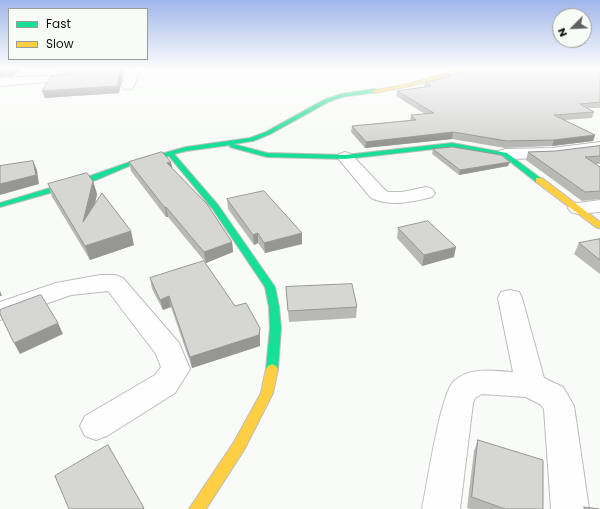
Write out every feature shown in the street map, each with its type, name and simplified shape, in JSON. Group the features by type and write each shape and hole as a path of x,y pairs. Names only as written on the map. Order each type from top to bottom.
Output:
{"street":[{"path":"0,205 93,178 129,164 170,153 186,149 227,145 251,140 326,101 341,96 361,93"},
{"path":"227,145 267,155 345,157 452,145 505,154 552,153 600,147"},
{"path":"170,153 215,207 270,287 274,301 275,354 267,392 239,446 197,509"},
{"path":"505,154 600,226"},
{"path":"345,157 381,196 391,198 426,193"},
{"path":"578,208 600,206"},
{"path":"0,311 66,289 98,282 115,283 169,350 176,368 165,384 96,426"},
{"path":"510,298 531,385"},
{"path":"441,509 458,403 464,390 478,382 531,385 552,396 559,406 570,509"}],"building":[{"path":"400,93 600,93 600,102 580,104 594,112 554,115 595,135 554,140 507,141 453,132 366,142 352,126 416,120 411,115 434,113"},
{"path":"600,146 600,156 585,157 600,167 600,191 585,192 528,152 555,151"},
{"path":"453,147 501,155 510,162 460,170 433,149"},
{"path":"162,152 171,162 167,163 207,204 232,242 204,252 166,207 165,208 129,162"},
{"path":"33,161 36,175 0,184 0,166"},
{"path":"87,173 93,181 83,222 102,193 131,231 85,246 48,184"},
{"path":"264,191 302,233 264,243 258,233 253,235 227,199"},
{"path":"428,221 456,247 424,255 398,228"},
{"path":"600,239 600,260 579,243"},
{"path":"204,261 235,306 246,303 260,328 259,335 190,357 169,296 160,300 150,278"},
{"path":"352,284 357,307 288,311 286,287"},
{"path":"41,295 58,323 14,343 0,314 0,310"},
{"path":"478,440 543,460 543,509 505,509 472,497"},
{"path":"108,445 144,508 69,509 55,476"},
{"path":"584,507 599,509 585,509"}],"traffic: fast":[{"path":"0,205 93,178 129,164 186,149 251,140 268,133 326,101 341,96 362,93"},
{"path":"232,146 267,155 345,157 452,145 505,154 539,180"},
{"path":"170,153 215,207 270,287 276,328 272,369"}],"traffic: slow":[{"path":"539,180 600,226"},
{"path":"197,509 239,446 267,393 272,369"}]}
